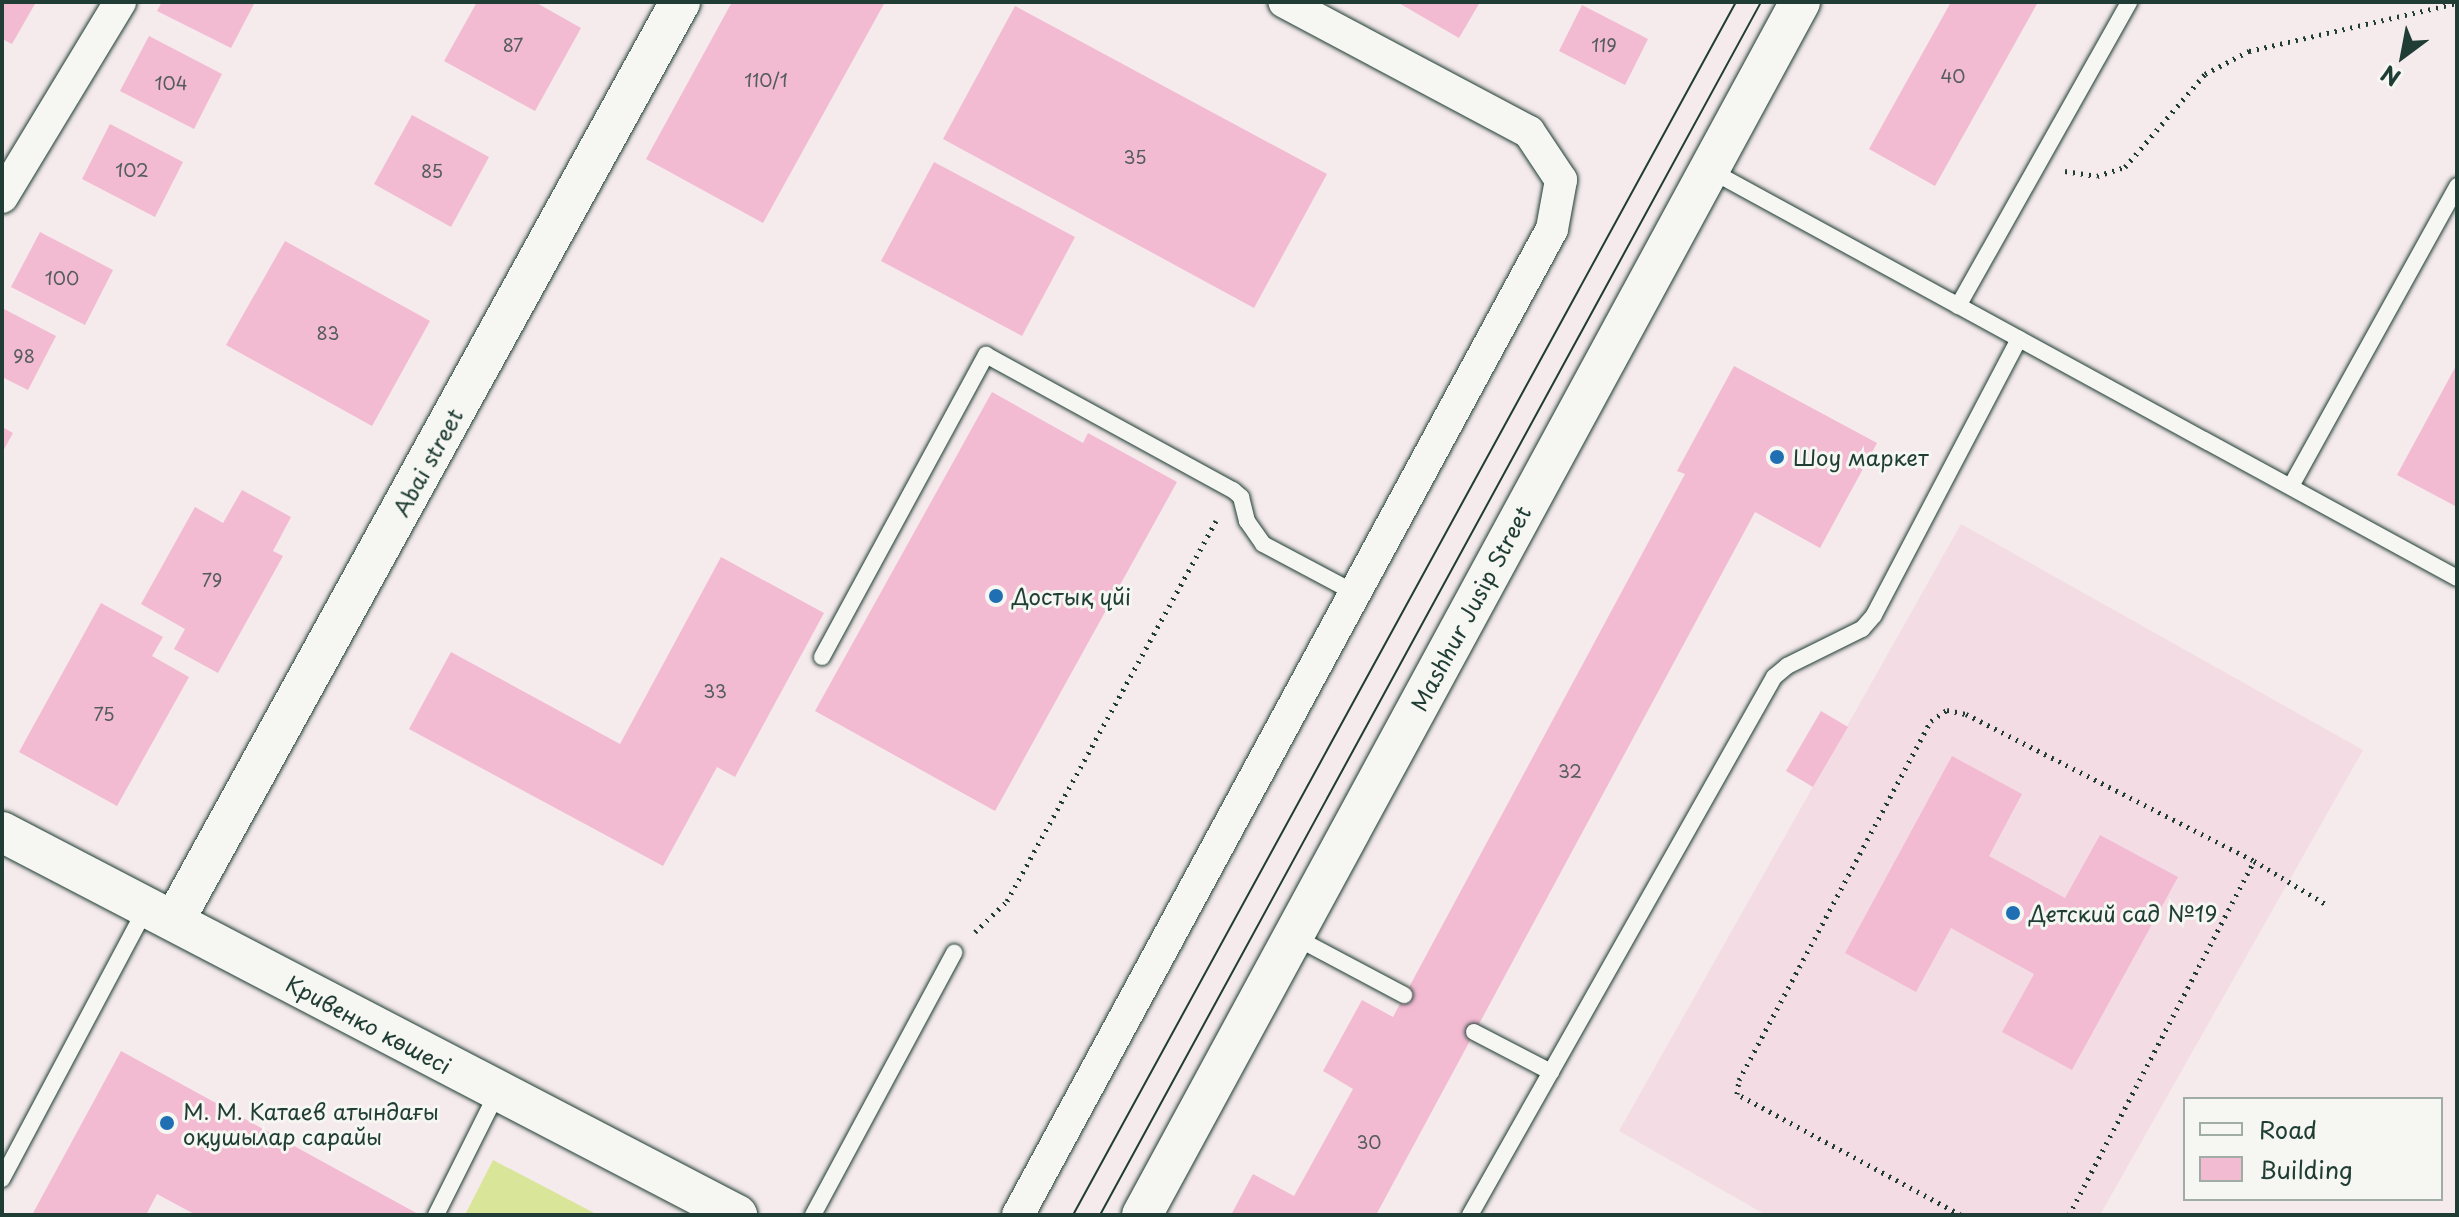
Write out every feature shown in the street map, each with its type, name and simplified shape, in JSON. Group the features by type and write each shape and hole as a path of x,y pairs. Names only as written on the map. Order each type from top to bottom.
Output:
{"street":[{"path":"2,197 120,2"},
{"name":"Abai street","path":"160,914 680,2"},
{"path":"1018,1215 1552,229 1561,180 1529,132 1284,2"},
{"name":"Mashhur Jusip Street","path":"1142,1215 1800,2"},
{"name":"Кривенко көшесі","path":"2,832 737,1215"}],"lane":[{"path":"1958,306 2129,2"},
{"path":"1708,169 2457,578"},
{"path":"2291,486 2457,186"},
{"path":"1470,1215 1774,677 1787,666 1862,629 1874,615 2019,339"},
{"path":"822,657 986,355 1233,490 1241,497 1247,521 1263,544 1355,593"},
{"path":"2,1179 160,914"},
{"path":"1293,936 1404,995"},
{"path":"813,1215 954,953"},
{"path":"1474,1032 1551,1072"},
{"path":"436,1215 498,1091"}],"path":[{"path":"2037,166 2097,176 2125,167 2205,74 2249,51 2457,3"},
{"path":"954,953 1007,901 1233,490"},
{"path":"1961,1215 1737,1094 1739,1080 1931,721 1947,710 1966,714 2254,861 2329,906"},
{"path":"2069,1215 2254,861"}],"shaded area":[{"path":"1961,524 2363,750 2100,1215 1766,1215 1619,1131"}],"green space":[{"path":"493,1160 598,1215 465,1215"}],"building":[{"path":"2,2 36,2 12,44 2,39"},
{"path":"162,2 255,2 231,48 157,11"},
{"path":"477,2 535,2 581,28 535,111 444,61"},
{"path":"732,2 885,2 763,223 646,159"},
{"path":"1397,2 1480,2 1459,38"},
{"path":"1951,2 2038,2 1935,186 1869,149"},
{"path":"1582,5 1648,39 1625,85 1559,51"},
{"path":"1015,6 1327,174 1254,308 943,139"},
{"path":"149,36 222,74 194,129 120,91"},
{"path":"412,115 489,157 451,227 374,184"},
{"path":"110,124 183,162 155,217 82,179"},
{"path":"934,162 1075,237 1022,336 881,261"},
{"path":"40,232 113,270 85,325 11,287"},
{"path":"285,241 430,321 372,426 226,345"},
{"path":"2,308 56,336 28,390 2,377"},
{"path":"2457,364 2457,507 2397,475"},
{"path":"1734,366 1877,443 1820,548 1755,512 1376,1215 1231,1215 1253,1174 1294,1196 1353,1089 1323,1071 1362,1000 1393,1017 1685,474 1677,471"},
{"name":"Достық үйі","path":"992,392 1083,443 1088,433 1177,482 995,811 815,711"},
{"path":"2,427 13,433 2,453"},
{"path":"242,490 291,517 273,551 283,556 218,673 174,649 185,629 141,604 195,507 223,523"},
{"path":"721,557 824,613 735,777 717,767 663,866 409,729 451,652 620,744"},
{"path":"101,603 163,637 152,656 189,677 117,806 19,752"},
{"path":"1821,711 1848,727 1813,787 1786,771"},
{"name":"Детский сад №19","path":"1952,756 2022,794 1989,856 2065,898 2100,835 2178,877 2072,1070 2002,1032 2034,974 1951,928 1916,992 1845,953"},
{"name":"М. М. Катаев атындағы оқушылар сарайы","path":"121,1051 420,1215 196,1215 157,1194 146,1215 32,1215"}],"tram line":[{"path":"1073,1215 1736,2"},
{"path":"1100,1215 1761,2"}],"place":[{"name":"Шоу маркет","path":"1777,457"},
{"name":"Достық үйі","path":"996,596"},
{"name":"Детский сад №19","path":"2013,913"},
{"name":"М. М. Катаев атындағы оқушылар сарайы","path":"167,1123"}]}
